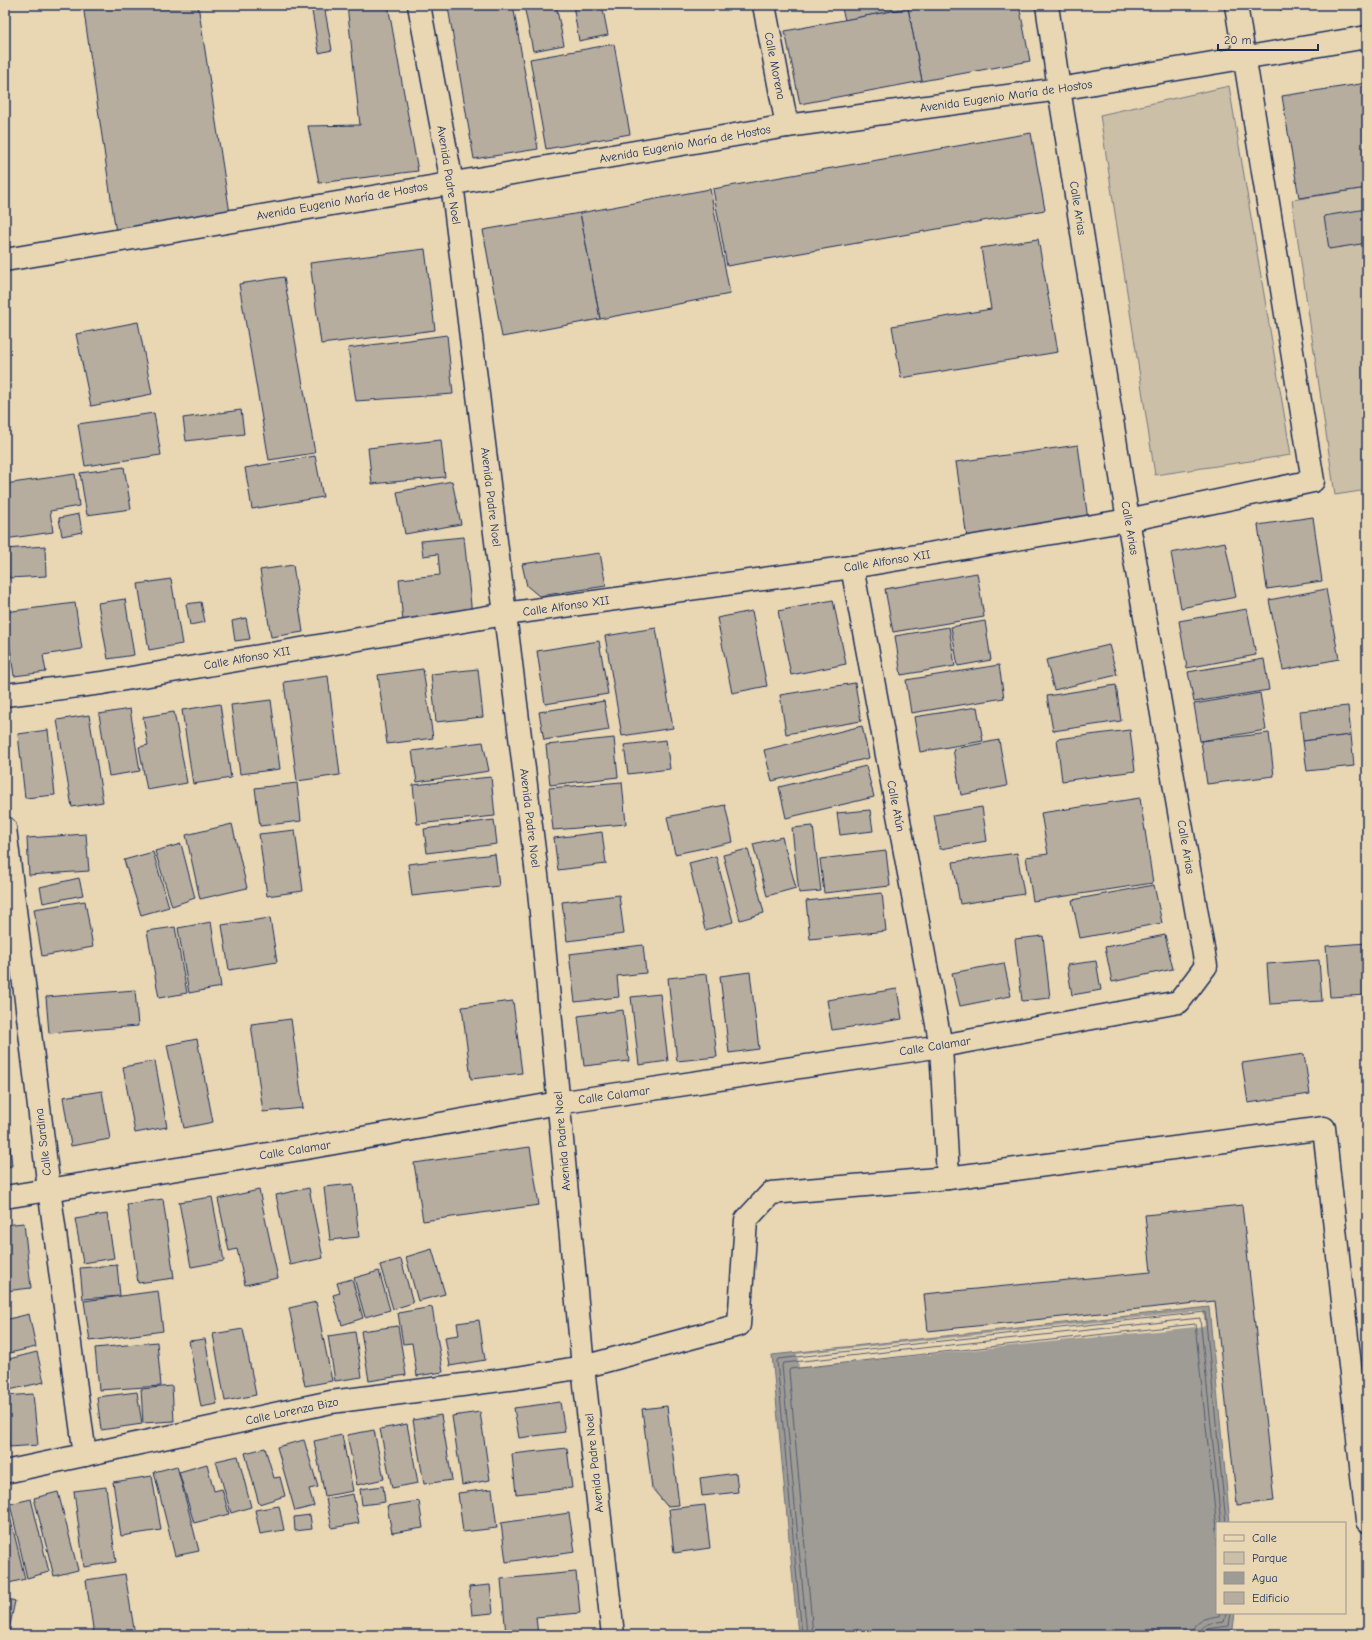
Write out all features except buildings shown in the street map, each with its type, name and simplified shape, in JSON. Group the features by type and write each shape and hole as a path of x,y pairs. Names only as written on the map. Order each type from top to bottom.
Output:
{"street":[{"name":"Avenida Padre Noel","path":"419,5 452,183 539,891 583,1367 613,1635"},
{"name":"Calle Morena","path":"764,5 787,126"},
{"name":"Calle Arias","path":"1047,5 1128,520 1206,966"},
{"path":"1236,5 1244,59"},
{"name":"Avenida Eugenio María de Hostos","path":"5,260 787,126 1059,89 1244,59 1367,37"},
{"name":"Calle Alfonso XII","path":"5,695 102,683 505,614 852,567 1128,520 1313,481 1244,59"},
{"name":"Calle Atún","path":"852,567 941,1046 948,1178"},
{"name":"Calle Sardina","path":"5,828 49,1189 85,1455"},
{"name":"Calle Calamar","path":"5,1197 312,1147 558,1103 941,1046 1179,1002 1206,966"},
{"path":"948,1178 1324,1128 1367,1521"},
{"name":"Calle Lorenza Bizo","path":"5,1472 331,1402 517,1378 583,1367 739,1325 746,1220 770,1193 948,1178"}],"green space":[{"path":"1229,86 1291,455 1155,475 1100,115"},
{"path":"1367,188 1367,490 1335,495 1292,200"}],"water":[{"path":"1209,1307 1230,1522 1216,1522 1216,1614 1235,1614 1233,1629 1195,1635 798,1635 772,1355"}],"pier":[{"path":"1203,1311 1205,1326 799,1368 797,1354"}]}
